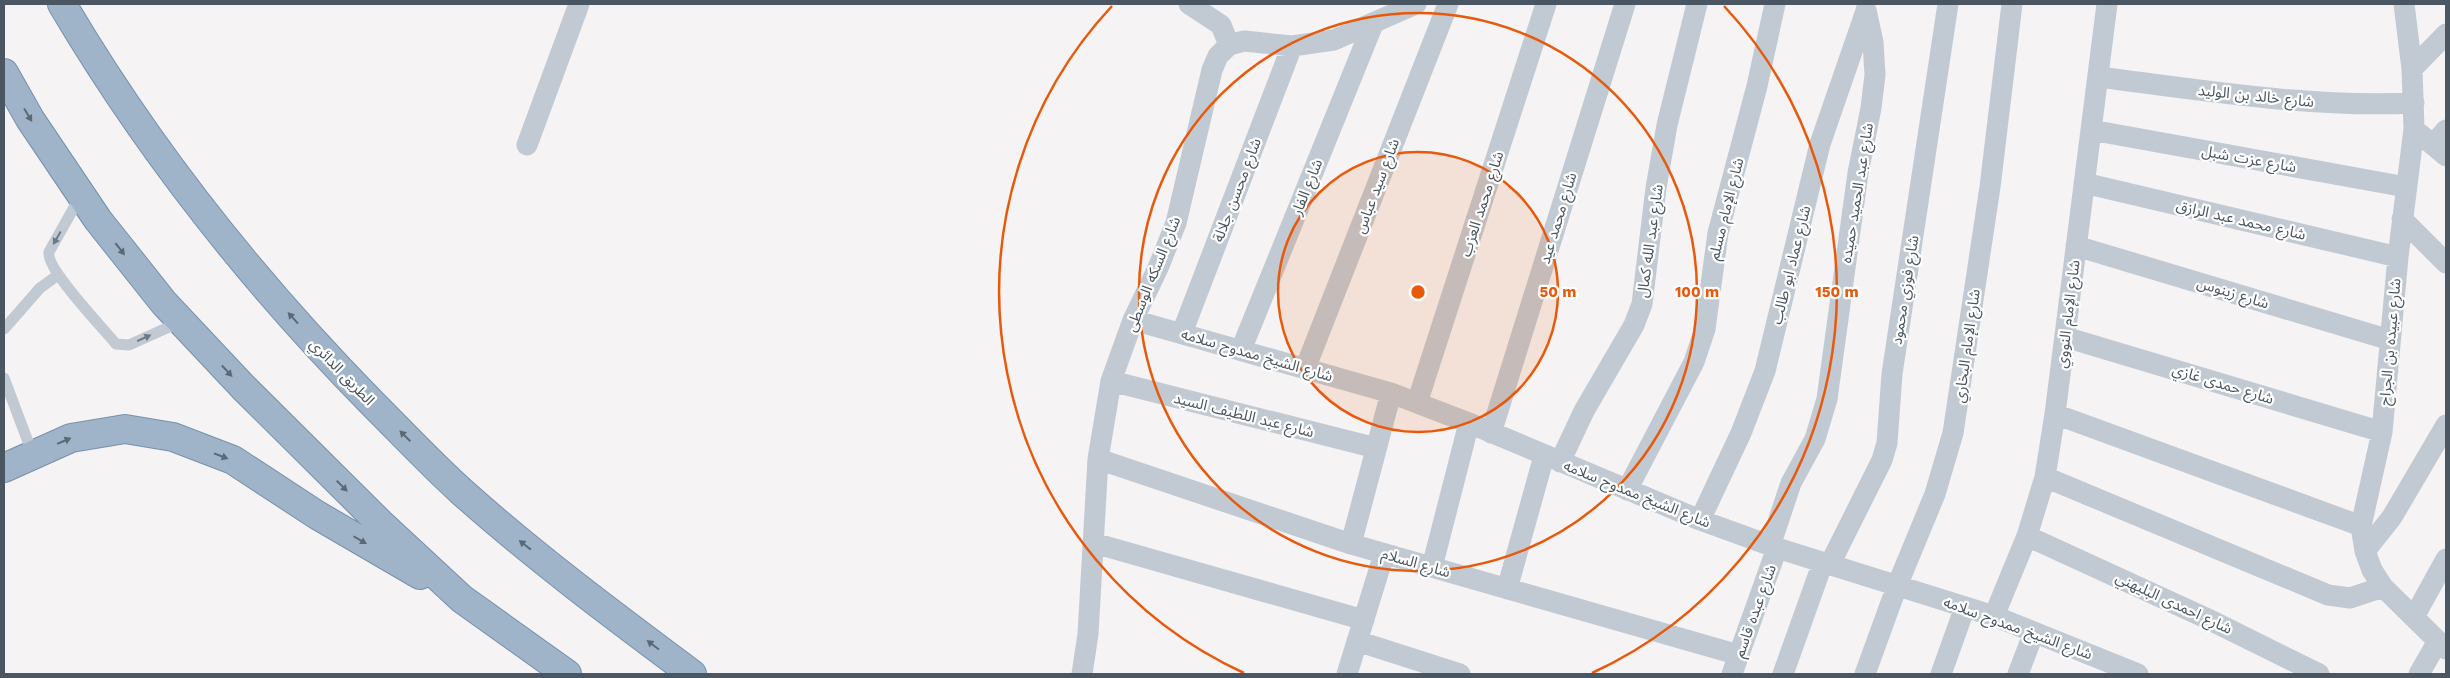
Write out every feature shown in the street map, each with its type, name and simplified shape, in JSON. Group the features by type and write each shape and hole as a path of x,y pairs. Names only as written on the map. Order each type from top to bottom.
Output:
{"highway":[{"name":"الطريق الدائري","path":"62,4 170,168 243,263 325,355 462,491 521,542 692,674"},
{"path":"4,73 30,119 81,195 110,235 181,322 243,387 380,523 462,599"},
{"path":"4,468 71,438 125,429 173,437 233,460 317,515 462,599 566,674"}],"street":[{"path":"527,145 579,4"},
{"path":"1189,4 1221,26 1229,46 1244,41 1292,46 1334,40 1416,4"},
{"name":"شارع سيد عباس","path":"1305,369 1448,4"},
{"name":"شارع محمد العزب","path":"1417,403 1546,4"},
{"name":"شارع محمد عيد","path":"1491,433 1626,4"},
{"name":"شارع عبد الله كمال","path":"1507,589 1552,459 1584,411 1634,325 1642,304 1667,125 1697,4"},
{"name":"شارع الإمام مسلم","path":"1628,490 1694,362 1705,329 1718,233 1751,111 1775,4"},
{"name":"شارع فوزي محمود","path":"1783,674 1827,563 1882,460 1888,442 1892,374 1948,4"},
{"name":"شارع الإمام البخاري","path":"1865,674 1897,586 1935,494 1953,433 1990,187 2012,4"},
{"name":"شارع الإمام النووي","path":"1994,616 2027,536 2045,477 2055,414 2107,4"},
{"name":"شارع عبيده بن الجراح","path":"2404,4 2412,69 2414,129 2402,219 2382,432 2362,526 2365,551 2372,570 2383,587 2442,645"},
{"name":"شارع عماد ابو طالب","path":"1700,520 1741,433 1765,371 1820,144 1867,7"},
{"name":"شارع عبد الحميد حميده","path":"1774,547 1791,483 1814,439 1827,399 1858,173 1871,108 1875,75 1873,42 1867,7"},
{"name":"شارع الفار","path":"1241,350 1373,24"},
{"path":"2412,69 2446,34"},
{"name":"شارع السكه الوسطى","path":"1082,674 1088,634 1098,459 1111,381 1133,320 1173,230 1182,200 1212,70 1218,56 1229,46"},
{"name":"شارع محسن جلالة","path":"1182,333 1292,46"},
{"name":"شارع خالد بن الوليد","path":"2098,77 2309,102 2362,106 2414,103"},
{"path":"2414,129 2442,144"},
{"name":"شارع عزت شبل","path":"2091,130 2406,188"},
{"name":"شارع محمد عبد الرازق","path":"2084,183 2398,257"},
{"path":"2402,219 2446,262"},
{"name":"شارع زينوس","path":"2076,246 2390,340"},
{"name":"شارع الشيخ ممدوح سلامه","path":"1133,320 1391,393 1469,423 1700,520 1774,547 1994,616 2034,632 2099,667 2138,674"},
{"name":"شارع حمدى غازي","path":"2065,337 2382,432"},
{"name":"شارع عبد اللطيف السيد","path":"1111,381 1376,448"},
{"path":"1351,544 1391,393"},
{"path":"2055,414 2362,526"},
{"path":"1432,567 1469,423"},
{"path":"2365,551 2403,501 2446,425"},
{"name":"شارع السلام","path":"1098,459 1351,544 1507,589 1735,664"},
{"path":"2045,477 2328,595 2350,598 2383,587"},
{"name":"شارع احمدى البليهني","path":"2027,536 2200,615 2319,674"},
{"path":"1094,543 1364,620"},
{"name":"شارع عبده قاسم","path":"1735,664 1774,547"},
{"path":"1347,674 1384,554"},
{"path":"2414,617 2446,560"},
{"path":"1941,674 1965,607"},
{"path":"2018,674 2034,632"},
{"path":"1357,642 1460,674"},
{"path":"2418,674 2442,645"}],"lane":[{"path":"81,195 49,252 48,261 58,275 116,344 130,345 181,322"},
{"path":"4,329 40,288 58,275"},
{"path":"4,378 7,395 32,455"}]}
